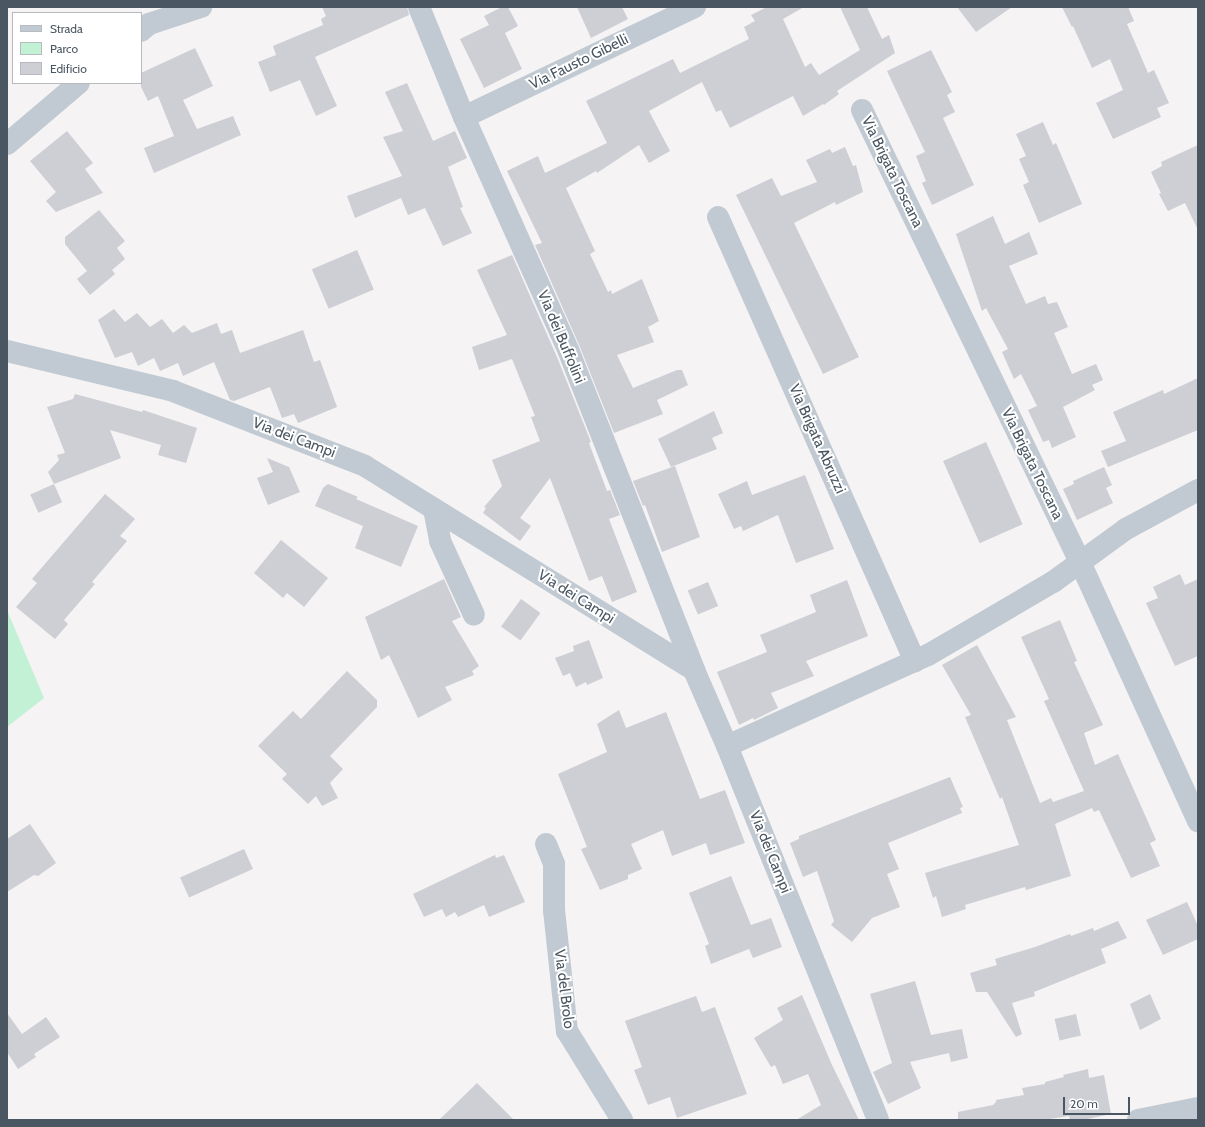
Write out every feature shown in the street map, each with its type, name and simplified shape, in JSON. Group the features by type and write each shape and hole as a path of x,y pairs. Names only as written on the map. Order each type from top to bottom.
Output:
{"street":[{"path":"142,30 149,24 201,7"},
{"name":"Via dei Buffolini","path":"419,7 464,117 569,352 694,670"},
{"name":"Via Fausto Gibelli","path":"464,117 695,7"},
{"path":"7,144 78,84"},
{"name":"Via Brigata Toscana","path":"862,110 1080,562 1198,820"},
{"name":"Via Brigata Abruzzi","path":"718,217 915,661"},
{"name":"Via dei Campi","path":"7,351 173,391 365,466 694,670 727,746 878,1120"},
{"path":"727,746 928,655 1052,582 1126,529 1198,490"},
{"path":"434,509 440,541 474,614"},
{"name":"Via del Brolo","path":"546,844 554,864 554,910 567,1031 622,1120"},
{"path":"1138,1120 1198,1108"}],"green space":[{"path":"7,610 44,698 7,727"}],"building":[{"path":"322,7 407,7 409,15 315,57 337,106 316,116 300,80 270,92 258,62 276,55 273,46 323,25 321,19 326,16"},
{"path":"502,7 508,7 518,26 505,33 522,69 484,88 460,39 489,25 484,16"},
{"path":"577,7 622,7 628,19 591,38"},
{"path":"767,7 804,7 783,19 805,67 811,63 819,75 860,50 840,7 867,7 882,39 889,35 895,53 837,91 839,94 824,105 823,104 803,116 793,96 730,128 721,110 716,112 702,82 649,111 670,151 649,163 639,145 597,173 596,171 566,188 595,251 590,254 608,292 611,290 612,294 642,279 659,321 648,327 654,342 617,355 633,388 677,370 682,370 688,385 657,400 663,414 614,433 580,347 535,245 542,243 507,171 538,156 545,173 607,143 586,101 673,59 680,73 749,39 744,27 755,21 751,15"},
{"path":"957,7 1012,7 976,32"},
{"path":"1062,7 1128,7 1134,21 1127,24 1148,73 1154,70 1169,103 1157,108 1161,117 1113,139 1096,103 1123,90 1110,59 1092,68 1073,26 1072,27"},
{"path":"195,48 213,86 183,100 197,129 233,116 241,135 154,173 144,148 174,136 158,96 148,101 141,87 142,73"},
{"path":"931,50 952,92 947,95 955,112 943,118 974,185 932,205 922,183 926,181 916,156 925,152 887,71"},
{"path":"407,83 433,141 455,131 467,158 448,167 463,207 460,208 472,233 443,246 425,208 408,215 401,198 355,218 347,196 402,176 383,137 403,131 385,92"},
{"path":"1043,122 1053,145 1056,143 1082,204 1039,223 1023,185 1029,182 1019,159 1026,156 1016,134"},
{"path":"67,131 93,163 85,169 103,193 56,212 46,201 56,192 30,161"},
{"path":"1198,145 1198,230 1185,203 1168,211 1159,194 1161,193 1151,172 1162,166 1161,162"},
{"path":"845,147 853,166 856,165 863,192 836,205 835,202 794,223 859,357 823,374 736,195 772,178 781,196 817,182 806,160 830,149 832,153"},
{"path":"99,210 125,241 117,248 125,259 112,270 115,274 90,295 77,279 87,271 65,244 65,237"},
{"path":"993,216 1005,244 1029,232 1038,254 1009,266 1026,304 1045,296 1048,304 1057,302 1068,327 1054,333 1072,374 1096,364 1103,380 1092,385 1095,390 1063,407 1076,437 1052,448 1049,440 1043,442 1028,410 1037,406 1021,374 1014,379 1002,352 1008,349 986,308 982,311 956,234"},
{"path":"357,250 374,290 329,309 312,269"},
{"path":"512,255 557,357 591,442 589,443 607,491 610,490 620,515 609,519 637,592 612,602 602,576 589,581 550,478 520,518 531,526 520,541 483,513 486,508 484,507 502,486 492,460 540,441 531,417 535,416 512,359 479,370 472,347 507,335 477,270"},
{"path":"114,309 125,322 137,313 150,327 162,319 173,333 184,325 192,333 217,323 221,334 232,330 240,353 303,330 314,362 320,360 337,407 298,423 294,414 282,418 270,387 234,401 230,400 214,362 183,376 178,363 160,371 154,358 138,366 132,352 115,358 98,320"},
{"path":"1198,378 1198,430 1108,467 1101,451 1126,441 1113,412 1163,390 1164,394"},
{"path":"75,394 142,412 143,410 197,428 186,463 158,455 161,445 110,430 121,458 54,484 48,472 59,460 57,455 65,453 47,407 73,399"},
{"path":"714,411 723,433 712,438 717,449 671,467 658,439"},
{"path":"986,442 1023,524 980,543 943,461"},
{"path":"267,458 289,467 300,492 268,505 257,478 273,472"},
{"path":"675,466 700,537 662,552 645,505 643,506 633,481"},
{"path":"1104,467 1112,485 1106,488 1113,503 1077,520 1063,489 1074,484 1073,481"},
{"path":"805,475 834,549 796,563 778,515 743,531 741,526 734,529 718,494 747,481 752,495"},
{"path":"54,484 62,502 38,513 30,495"},
{"path":"328,484 358,497 356,499 418,526 401,567 355,548 363,526 315,506 323,488"},
{"path":"105,494 135,519 120,536 127,541 92,582 95,584 64,620 68,624 55,639 16,607 37,583 32,579"},
{"path":"281,540 328,578 304,607 287,593 283,598 254,573"},
{"path":"1180,574 1185,585 1198,579 1198,656 1175,666 1146,603 1158,598 1153,587"},
{"path":"444,579 461,617 452,621 479,666 472,671 474,675 445,687 452,700 418,718 389,655 381,660 365,617"},
{"path":"847,580 868,636 806,661 814,676 771,693 778,708 754,720 753,718 739,725 717,672 767,652 760,635 816,612 810,595"},
{"path":"708,582 718,606 698,615 688,591"},
{"path":"521,599 540,613 520,641 501,627"},
{"path":"1060,620 1077,661 1074,662 1103,725 1084,733 1095,765 1118,754 1156,840 1150,843 1160,866 1131,878 1099,810 1094,812 1092,808 1055,824 1071,876 1026,890 1025,887 965,905 966,909 942,917 936,896 933,898 925,873 1019,845 1002,797 1000,799 965,717 971,715 942,665 977,645 1016,717 1007,720 1040,803 1051,798 1053,802 1084,791 1044,701 1049,699 1021,637"},
{"path":"589,640 603,678 587,685 586,682 576,687 570,673 563,676 555,658 574,651 573,646"},
{"path":"347,671 377,700 377,707 330,756 343,769 330,783 338,798 322,806 316,796 308,804 282,779 287,774 258,746 293,711 301,719"},
{"path":"619,710 626,728 666,712 700,799 725,790 745,843 710,855 706,843 672,856 663,830 631,844 642,869 628,875 628,879 600,890 581,849 587,847 558,774 607,752 597,724"},
{"path":"950,777 963,807 960,808 962,813 888,843 899,869 887,874 900,907 872,918 852,942 831,925 834,921 817,871 803,877 790,843 799,839 799,836"},
{"path":"30,824 56,863 38,876 34,875 7,892 7,839"},
{"path":"244,849 253,869 189,898 180,877"},
{"path":"495,855 496,858 504,855 525,902 489,917 484,905 458,917 455,912 446,917 442,909 424,917 413,894"},
{"path":"731,876 751,925 771,918 782,947 753,958 749,949 711,964 705,946 709,944 689,893"},
{"path":"1187,902 1198,926 1198,939 1163,955 1146,920"},
{"path":"1118,921 1127,938 1101,949 1106,963 1034,992 1035,996 1012,1003 1022,1034 1016,1037 987,992 976,992 970,973 997,965 995,959 1035,947 1070,934 1071,936 1093,928 1094,931"},
{"path":"915,981 931,1035 962,1029 968,1058 951,1062 949,1053 910,1062 921,1088 888,1104 873,1072 892,1063 870,994"},
{"path":"1150,994 1161,1019 1140,1030 1130,1004"},
{"path":"802,995 832,1065 859,1120 796,1120 821,1105 808,1074 783,1084 775,1065 771,1067 754,1038 783,1020 777,1008"},
{"path":"696,996 702,1012 715,1007 747,1094 677,1118 670,1097 648,1105 634,1070 642,1067 625,1021"},
{"path":"7,1013 22,1034 46,1017 60,1037 34,1054 36,1057 18,1069 7,1052"},
{"path":"1076,1014 1081,1035 1060,1040 1055,1019"},
{"path":"1088,1069 1089,1078 1104,1075 1111,1114 1083,1120 1070,1120 1069,1116 1043,1120 958,1120 958,1112 993,1105 996,1100 1024,1095 1022,1088 1045,1084 1045,1082 1064,1077 1063,1075"},
{"path":"477,1083 514,1120 439,1120"}]}
